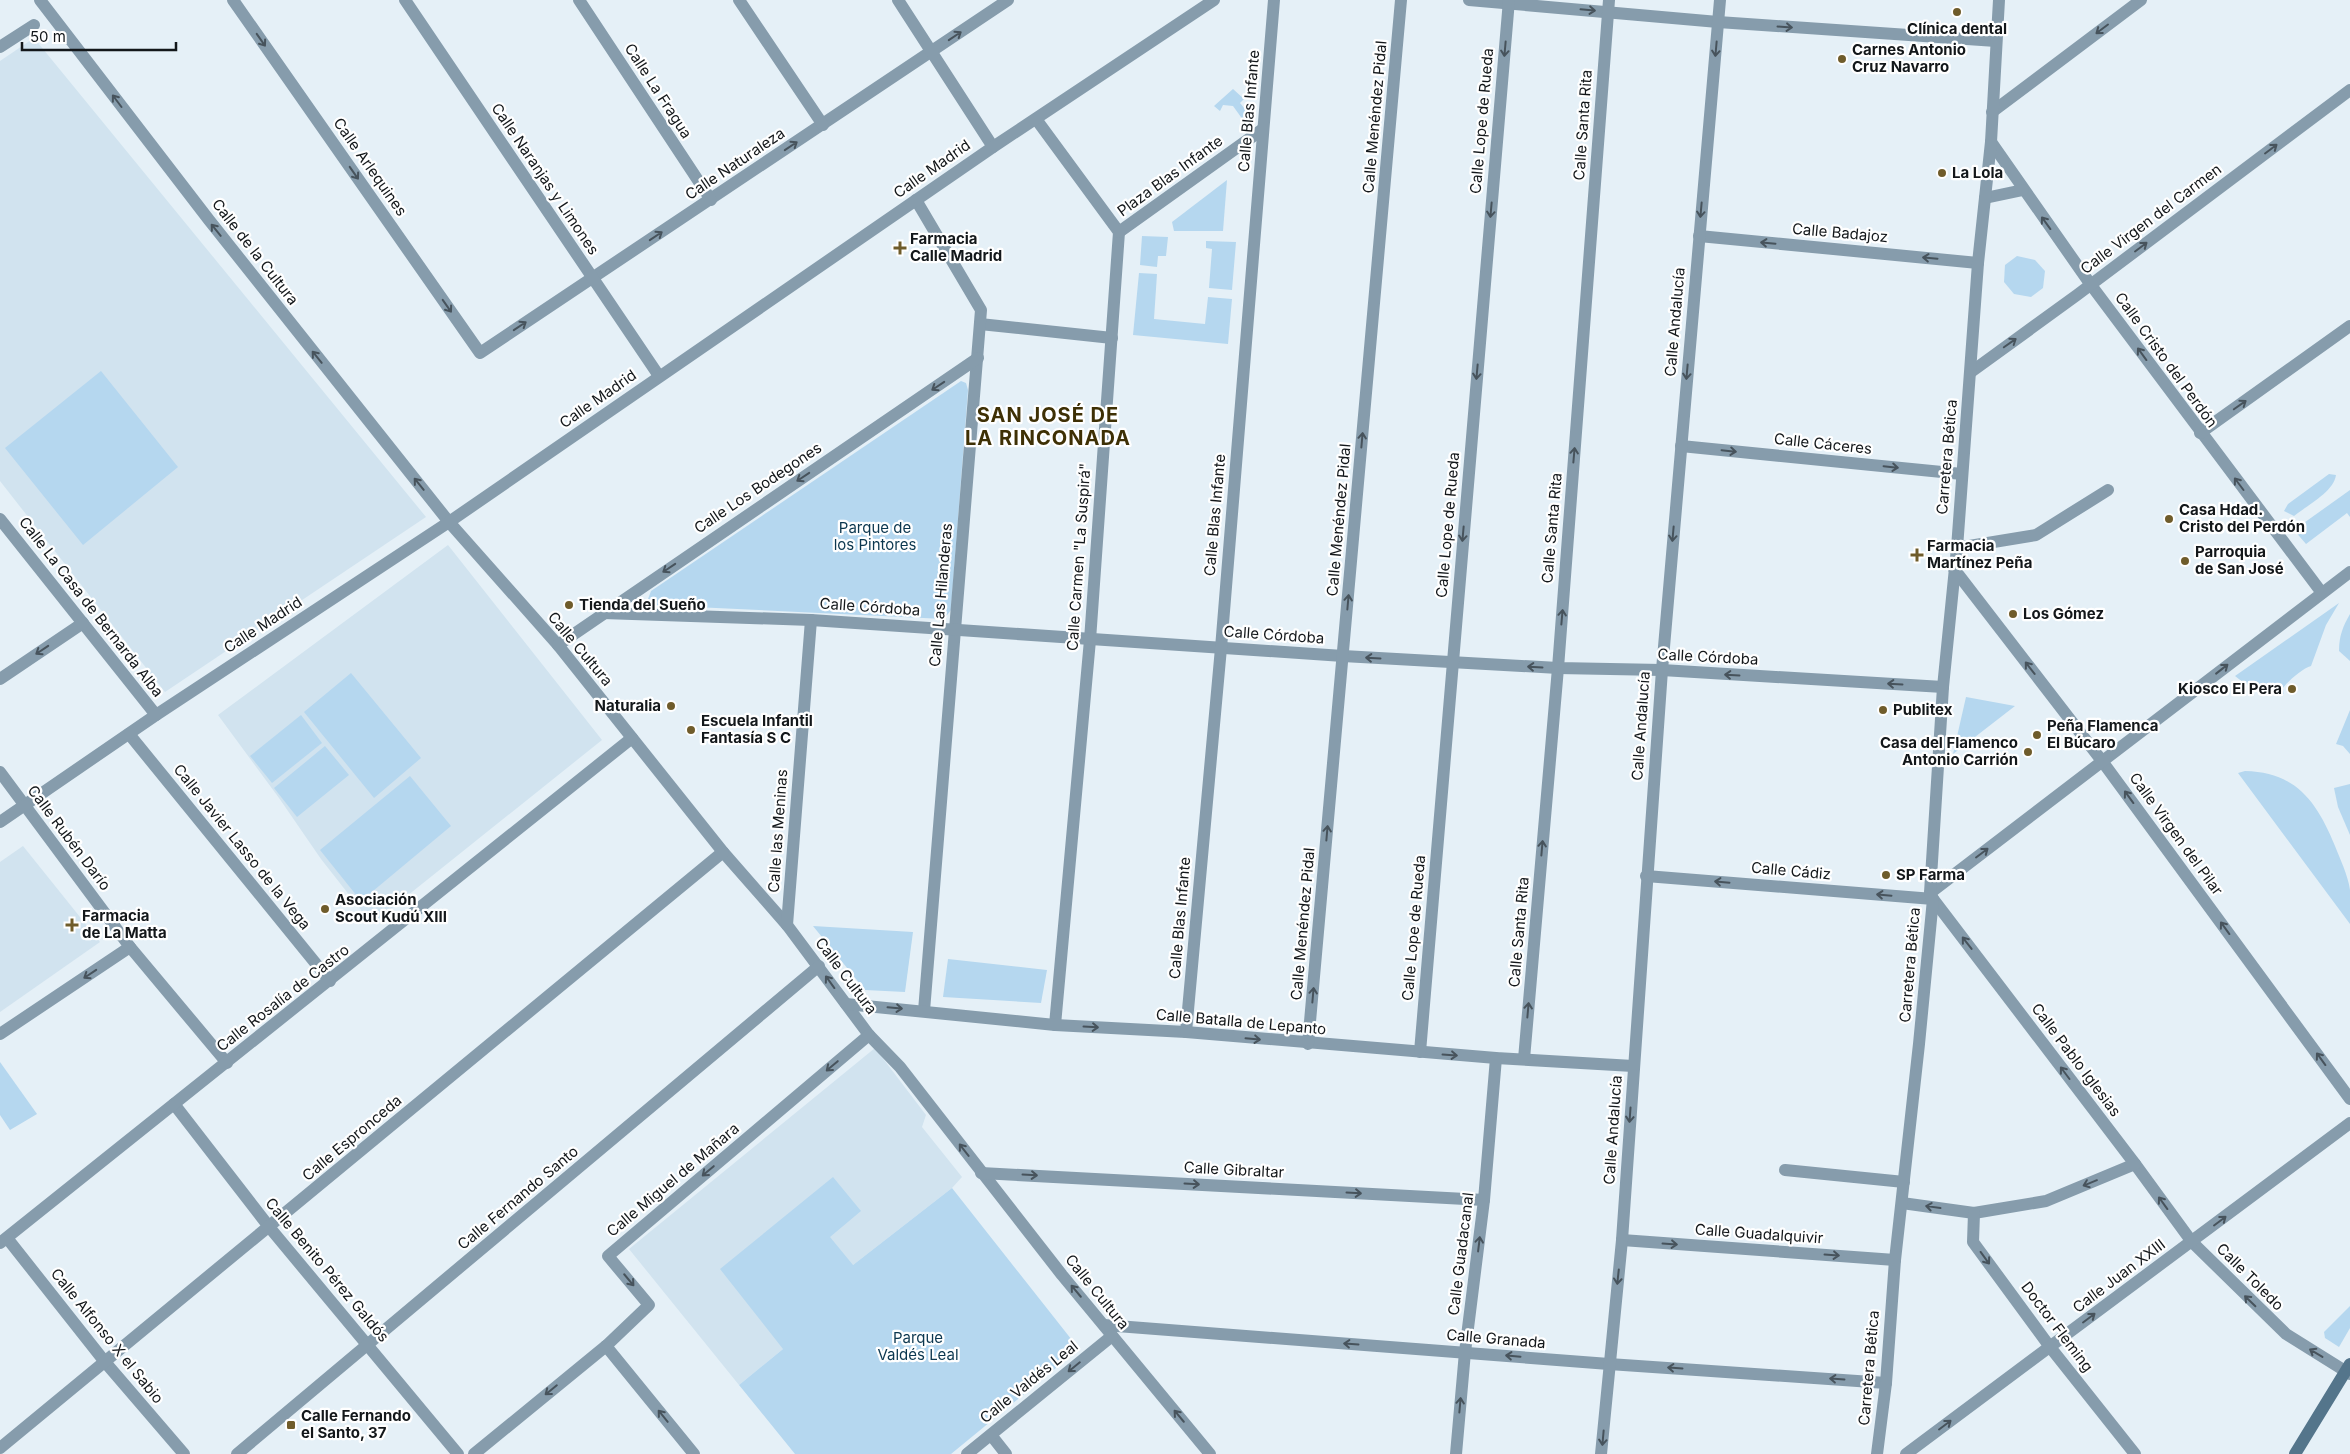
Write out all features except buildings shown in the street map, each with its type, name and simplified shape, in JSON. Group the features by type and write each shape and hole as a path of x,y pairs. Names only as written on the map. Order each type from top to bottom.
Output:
{"main road":[{"path":"2295,1454 2348,1369"}],"street":[{"name":"Calle de la Cultura","path":"40,0 209,220 449,522"},
{"name":"Calle Arlequines","path":"233,0 480,353"},
{"name":"Calle Naranjas y Limones","path":"405,0 659,376"},
{"name":"Calle La Fragua","path":"579,0 711,200"},
{"path":"739,0 824,125"},
{"path":"898,0 993,147"},
{"name":"Calle Naturaleza","path":"480,353 824,125 1008,0"},
{"name":"Calle Madrid","path":"0,822 156,715 449,522 993,147 1214,0"},
{"name":"Calle Blas Infante","path":"1186,1032 1221,648 1274,0"},
{"name":"Calle Menéndez Pidal","path":"1308,1044 1401,0"},
{"path":"1470,0 1609,6 1718,22 1996,42"},
{"name":"Calle Andalucía","path":"1601,1454 1622,1240 1646,876 1662,670 1698,236 1720,0"},
{"name":"Carretera Bética","path":"1877,1454 1886,1383 1894,1260 1902,1203 1931,896 1943,687 1957,548 1978,263 1990,142 1999,0"},
{"path":"1992,112 2141,0"},
{"name":"Calle Lope de Rueda","path":"1420,1052 1509,2"},
{"name":"Calle Santa Rita","path":"1524,1059 1558,668 1609,6"},
{"path":"0,47 34,24"},
{"name":"Calle Virgen del Carmen","path":"1971,372 2091,285 2350,90"},
{"path":"1036,119 1119,232"},
{"name":"Plaza Blas Infante","path":"1119,232 1263,129"},
{"name":"Calle Cristo del Perdón","path":"1990,142 2091,285 2200,433 2322,593"},
{"path":"1985,198 2023,190"},
{"name":"Calle Las Hilanderas","path":"916,200 981,310 924,1011"},
{"name":"Calle Carmen \"La Suspirá\"","path":"1056,1025 1090,640 1119,232"},
{"name":"Calle Badajoz","path":"1698,236 1978,263"},
{"path":"980,324 1112,338"},
{"path":"2200,433 2350,326"},
{"name":"Calle Los Bodegones","path":"558,645 603,612 978,358"},
{"name":"Calle Cáceres","path":"1681,446 1962,474"},
{"path":"1957,548 2036,535 2108,490"},
{"name":"Calle La Casa de Bernarda Alba","path":"0,519 156,715"},
{"name":"Calle Cultura","path":"449,522 558,645 723,852 787,925 869,1035 900,1067 981,1173 1210,1454"},
{"name":"Calle Virgen del Pilar","path":"1954,569 2102,761 2350,1099"},
{"path":"1931,896 2102,761 2350,572"},
{"name":"Calle Córdoba","path":"603,612 811,620 1343,656 1558,668 1662,670 1943,687"},
{"name":"Calle las Meninas","path":"787,925 811,620"},
{"path":"0,678 83,623"},
{"name":"Calle Javier Lasso de la Vega","path":"129,734 330,981"},
{"name":"Calle Rosalía de Castro","path":"3,1241 632,738"},
{"name":"Calle Rubén Darío","path":"0,772 130,947 227,1063"},
{"name":"Calle Espronceda","path":"0,1448 270,1228 723,852"},
{"name":"Calle Cádiz","path":"1646,876 1931,896"},
{"name":"Calle Pablo Iglesias","path":"1931,896 2192,1242"},
{"path":"0,1034 130,947"},
{"name":"Calle Fernando Santo","path":"237,1454 819,966"},
{"name":"Calle Batalla de Lepanto","path":"846,1004 1056,1025 1186,1032 1308,1044 1633,1066"},
{"name":"Calle Miguel de Mañara","path":"474,1454 606,1346 649,1304 608,1256 869,1035"},
{"name":"Calle Guadacanal","path":"1456,1454 1484,1200 1496,1058"},
{"name":"Calle Benito Pérez Galdós","path":"174,1104 270,1228 458,1454"},
{"name":"Calle Juan XXIII","path":"1906,1454 2350,1123"},
{"path":"1902,1203 1974,1213 2046,1201 2135,1164"},
{"path":"1785,1170 1904,1182"},
{"name":"Calle Gibraltar","path":"981,1173 1484,1200"},
{"name":"Doctor Fleming","path":"1974,1213 1973,1242 2050,1347 2135,1454"},
{"name":"Calle Guadalquivir","path":"1622,1240 1894,1260"},
{"name":"Calle Alfonso X el Sabio","path":"3,1241 184,1454"},
{"name":"Calle Toledo","path":"2192,1242 2286,1334 2348,1369"},
{"name":"Calle Granada","path":"1108,1330 1466,1352 1886,1383"},
{"name":"Calle Valdés Leal","path":"967,1454 1108,1330"},
{"path":"606,1346 694,1454"},
{"path":"990,1435 1006,1454"}],"shaded area":[{"path":"34,38 426,517 165,692 0,481 0,61"},
{"path":"448,545 602,740 372,924 321,859 218,715"},
{"path":"23,846 100,942 0,1012 0,862"},
{"path":"875,1048 926,1115 922,1127 962,1177 952,1188 790,1314 783,1349 739,1385 629,1249"}],"green space":[{"path":"1233,89 1244,99 1240,103 1245,109 1248,107 1246,124 1233,106 1223,105 1220,111 1214,106"},
{"path":"1227,180 1223,231 1174,231 1172,222"},
{"path":"1142,236 1168,237 1166,256 1158,256 1157,267 1140,265"},
{"path":"1206,241 1236,242 1232,290 1209,288 1212,249 1206,248"},
{"path":"2017,256 2035,260 2045,271 2043,288 2031,297 2014,294 2004,282 2005,265"},
{"path":"1139,273 1157,274 1154,319 1205,324 1208,297 1232,299 1228,344 1133,335"},
{"path":"101,371 178,467 83,545 5,448"},
{"name":"Parque de los Pintores","path":"961,381 966,383 968,390 951,610 944,619 652,605 648,599 651,591"},
{"path":"2329,474 2336,475 2334,481 2319,498 2294,516 2284,511 2288,504"},
{"path":"2350,490 2350,517 2347,513 2306,544 2294,530"},
{"path":"2339,603 2326,625 2311,666 2288,682 2283,688 2284,694 2258,690 2235,676"},
{"path":"2350,614 2350,661 2339,651 2342,631"},
{"path":"351,673 421,758 374,798 304,712"},
{"path":"1966,697 2015,706 1953,754"},
{"path":"2350,710 2350,754 2343,746 2336,744"},
{"path":"301,715 322,743 272,783 250,756"},
{"path":"325,746 349,775 297,817 274,788"},
{"path":"2245,771 2278,777 2291,784 2302,792 2321,816 2348,879 2350,890 2350,924 2238,773"},
{"path":"410,776 451,826 361,901 320,850"},
{"path":"2350,784 2350,835 2338,807 2334,788"},
{"path":"813,926 913,932 905,992 865,990"},
{"path":"948,959 1047,970 1041,1003 943,997"},
{"path":"0,1062 37,1114 10,1130 0,1115"},
{"name":"Parque Valdés Leal","path":"833,1177 861,1211 830,1237 853,1265 952,1188 1079,1349 951,1454 795,1454 739,1385 783,1349 720,1269"},
{"path":"2350,1306 2350,1328 2339,1347 2325,1338 2324,1332"}],"place":[{"name":"Clínica dental","path":"1957,12"},
{"name":"Carnes Antonio Cruz Navarro","path":"1842,59"},
{"name":"La Lola","path":"1942,173"},
{"name":"Farmacia Calle Madrid","path":"900,248"},
{"name":"Casa Hdad. Cristo del Perdón","path":"2169,519"},
{"name":"Farmacia Martínez Peña","path":"1917,555"},
{"name":"Parroquia de San José","path":"2185,561"},
{"name":"Tienda del Sueño","path":"569,605"},
{"name":"Los Gómez","path":"2013,614"},
{"name":"Kiosco El Pera","path":"2292,689"},
{"name":"Naturalia","path":"671,706"},
{"name":"Publitex","path":"1883,710"},
{"name":"Escuela Infantil Fantasía S C","path":"691,730"},
{"name":"Peña Flamenca El Búcaro","path":"2037,735"},
{"name":"Casa del Flamenco Antonio Carrión","path":"2028,752"},
{"name":"SP Farma","path":"1886,875"},
{"name":"Asociación Scout Kudú XIII","path":"325,909"},
{"name":"Farmacia de La Matta","path":"72,925"},
{"name":"Calle Fernando el Santo, 37","path":"291,1425"}],"district":[{"name":"SAN JOSÉ DE LA RINCONADA","path":"1048,426"}]}
